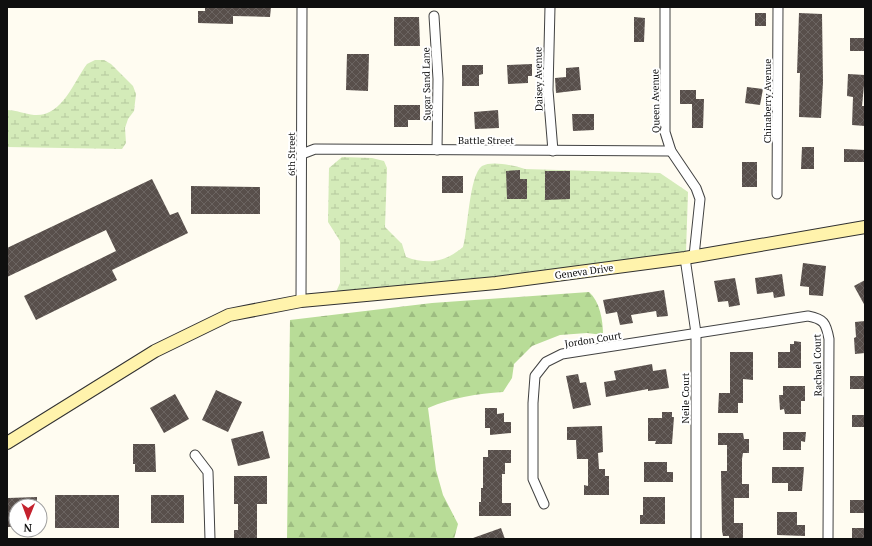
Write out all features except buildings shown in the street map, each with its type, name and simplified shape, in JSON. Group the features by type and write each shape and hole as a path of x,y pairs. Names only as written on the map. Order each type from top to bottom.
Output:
{"main road":[{"name":"Geneva Drive","path":"7,443 155,350 229,316 300,301 496,283 690,257 865,227"}],"street":[{"name":"6th Street","path":"300,301 302,7"},
{"name":"Daisey Avenue","path":"550,7 548,90 553,151"},
{"name":"Queen Avenue","path":"665,7 665,132 671,150 696,188 700,199 690,257"},
{"name":"Chinaberry Avenue","path":"777,194 778,7"},
{"name":"Sugar Sand Lane","path":"434,16 438,79 437,150"},
{"name":"Battle Street","path":"302,154 315,149 553,151 671,150"},
{"name":"Neile Court","path":"690,257 696,333 696,539"},
{"name":"Rachael Court","path":"696,333 808,316 818,318 826,325 829,339 828,539"},
{"name":"Jordon Court","path":"544,504 533,479 533,403 535,376 546,362 562,354 696,333"},
{"path":"195,455 208,472 210,539"}],"green space":[{"path":"95,60 104,60 111,64 133,86 136,94 134,111 128,119 125,128 126,143 122,149 7,147 7,110 34,115 52,111 66,97 87,64"},
{"path":"342,157 372,158 384,161 387,168 385,227 402,244 406,257 422,261 436,261 450,256 463,247 474,180 478,171 486,164 504,164 525,169 660,173 688,192 686,252 495,278 336,292 340,283 340,241 328,222 329,168"},
{"path":"589,292 596,301 600,312 603,335 587,333 560,335 532,346 514,364 512,378 503,392 465,397 447,401 428,408 436,470 443,495 458,524 454,539 287,539 290,320 432,303"}]}
